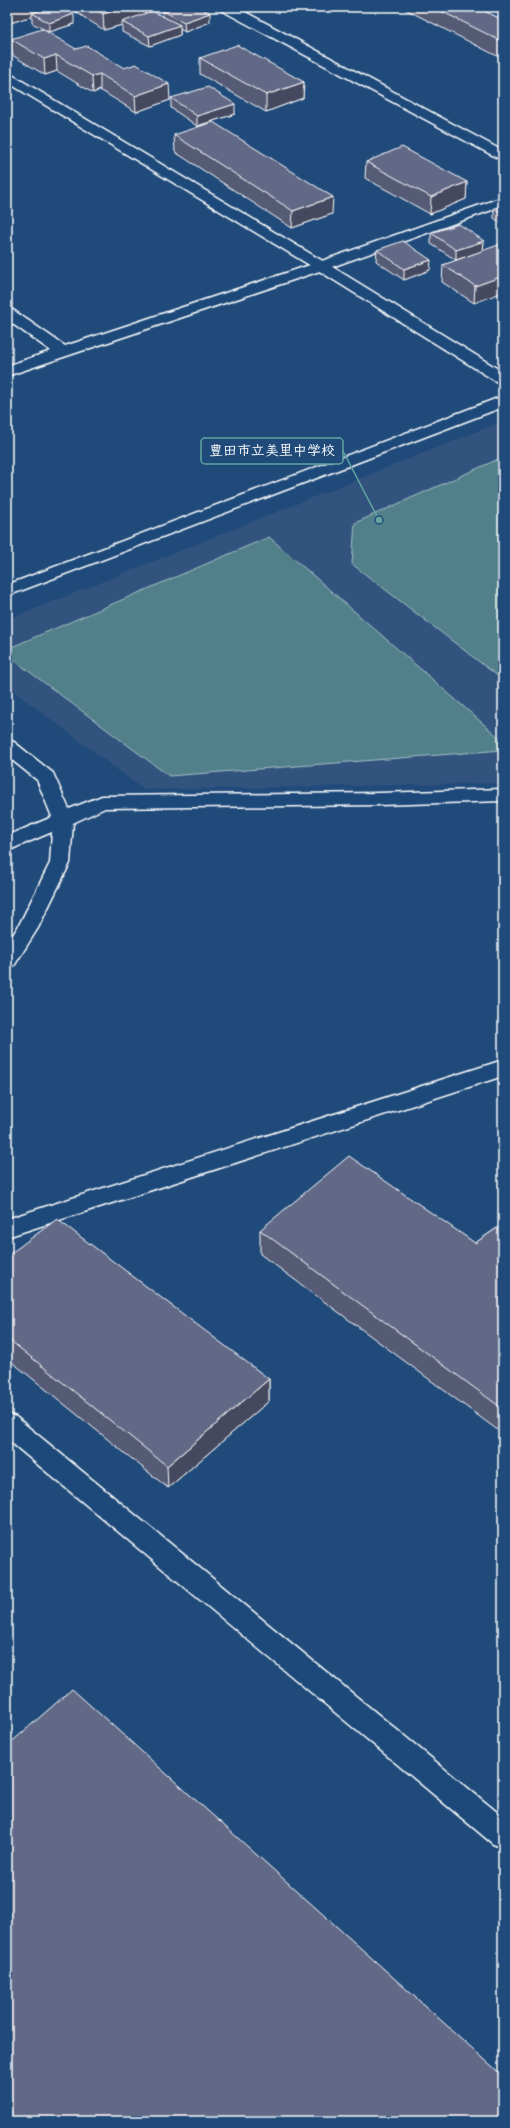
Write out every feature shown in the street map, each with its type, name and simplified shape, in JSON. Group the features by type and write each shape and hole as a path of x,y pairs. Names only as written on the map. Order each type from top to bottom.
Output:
{"street":[{"path":"226,7 503,157"},
{"path":"7,76 321,266 503,379"},
{"path":"7,371 321,266 503,201"},
{"path":"7,313 63,352"},
{"path":"7,591 503,401"},
{"path":"7,746 46,777 63,820 60,863 28,928 7,961"},
{"path":"7,844 102,802 380,799 503,795"},
{"path":"7,1228 503,1068"},
{"path":"7,1424 503,1835"}],"shaded area":[{"path":"503,421 503,783 144,790 7,686 7,620"}],"green space":[{"path":"503,457 503,680 352,564 355,523"},
{"path":"269,537 503,741 503,750 169,776 7,655 7,649"}],"building":[{"path":"50,7 61,7 74,14 49,23 32,13"},
{"path":"92,7 127,7 103,14"},
{"path":"173,7 199,7 210,13 184,22 163,11"},
{"path":"433,7 476,7 503,20 503,42"},
{"path":"152,11 180,25 149,36 122,22"},
{"path":"42,29 76,49 87,46 124,68 136,64 169,84 135,96 100,74 92,76 56,55 44,59 11,39"},
{"path":"237,45 304,82 266,95 200,58"},
{"path":"208,87 235,104 197,116 171,98"},
{"path":"213,122 333,197 293,211 174,135"},
{"path":"402,147 467,182 431,197 366,162"},
{"path":"503,206 503,214 494,208"},
{"path":"459,224 484,241 456,250 431,233"},
{"path":"403,241 431,260 404,269 377,250"},
{"path":"501,244 503,246 503,276 475,286 443,265"},
{"path":"349,1156 475,1243 503,1224 503,1409 260,1230"},
{"path":"57,1219 269,1379 167,1466 7,1338 7,1256"},
{"path":"72,1689 503,2076 503,2121 7,2121 7,1746"}],"place":[{"name":"豊田市立美里中学校","path":"379,520"}]}
